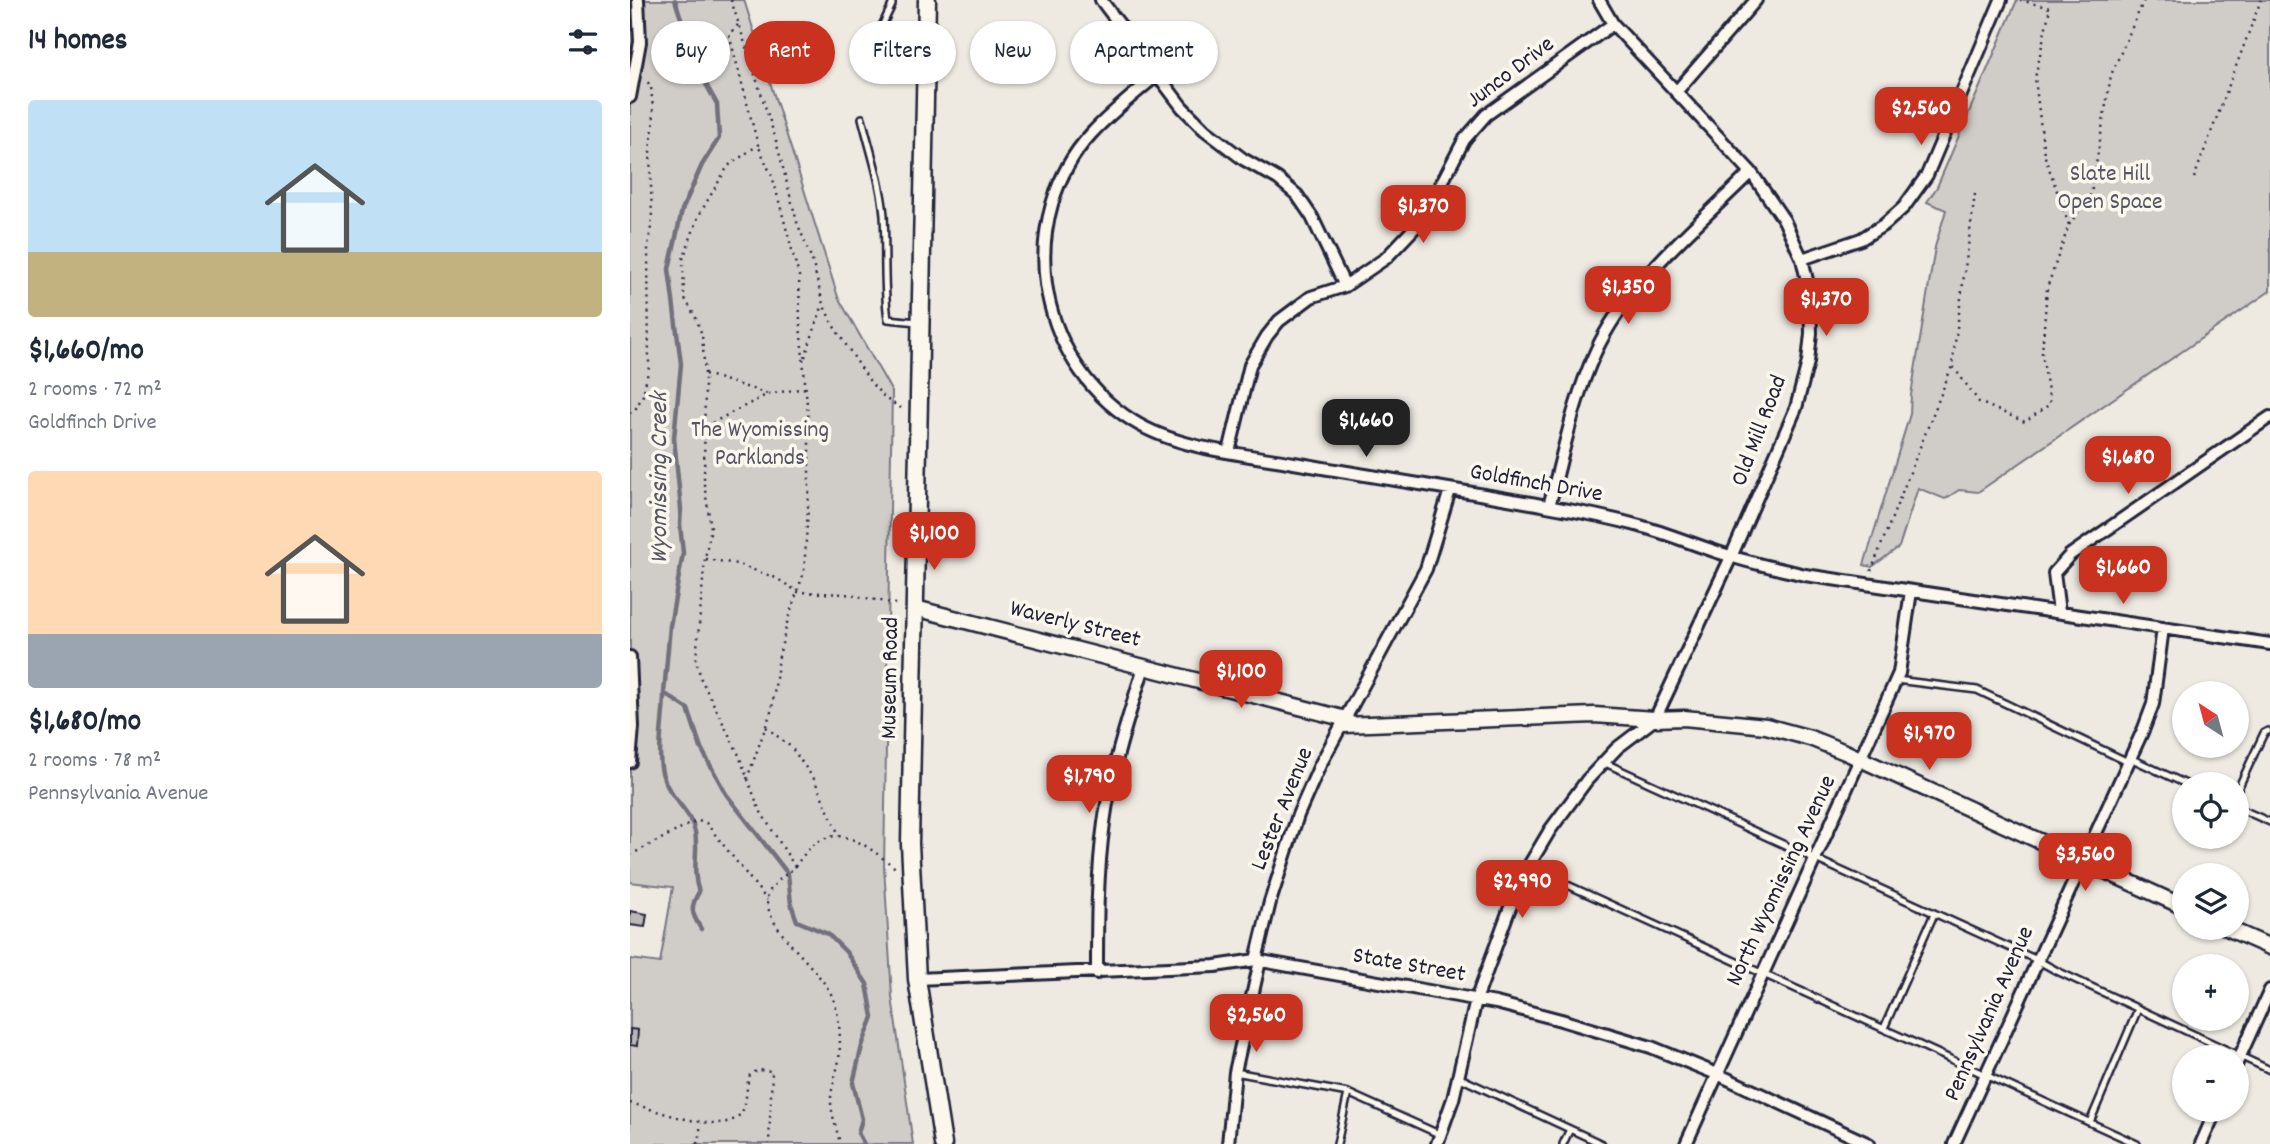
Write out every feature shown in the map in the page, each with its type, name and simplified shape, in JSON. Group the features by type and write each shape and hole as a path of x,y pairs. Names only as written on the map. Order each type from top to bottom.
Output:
{"main road":[{"name":"Museum Road","path":"927,0 912,882 917,979 943,1144"}],"street":[{"path":"630,97 637,65 640,28 638,0"},
{"path":"1101,0 1116,21"},
{"name":"Old Mill Road","path":"1599,0 1613,24 1751,172 1784,220 1802,259 1810,293 1811,332 1808,362 1796,408 1655,719"},
{"path":"1676,92 1756,0"},
{"path":"1802,259 1875,232 1912,197 1927,174 2001,0"},
{"name":"Junco Drive","path":"1229,452 1250,365 1267,336 1294,308 1311,297 1345,286 1386,258 1413,233 1432,204 1464,140 1486,115 1613,24"},
{"name":"Goldfinch Drive","path":"1147,84 1091,134 1064,173 1047,219 1045,263 1048,296 1066,349 1083,376 1107,401 1135,422 1165,437 1229,452 1549,506 1638,525 1731,556 1805,575 2270,644"},
{"path":"1165,84 1182,107 1205,130 1243,159 1278,178 1297,195 1312,217 1345,286"},
{"path":"1549,506 1582,384 1606,331 1633,292 1651,272 1751,172"},
{"path":"2059,612 2054,573 2070,555 2270,417"},
{"name":"Lester Avenue","path":"1228,1144 1235,1072 1258,960 1273,890 1294,825 1320,765 1426,569 1450,490"},
{"name":"North Wyomissing Avenue","path":"1686,1144 1896,680 1912,591"},
{"name":"Waverly Street","path":"915,608 1345,722 1594,715 1695,719 1766,726 1810,738 1861,759 2172,903"},
{"name":"Pennsylvania Avenue","path":"1954,1144 2153,704 2163,628"},
{"path":"630,657 633,727 630,762"},
{"path":"1097,973 1097,897 1104,821 1115,768 1144,667"},
{"path":"1439,1139 1458,1077 1476,1000 1528,867 1567,804 1603,762 1655,719"},
{"path":"2249,938 2270,947"},
{"name":"State Street","path":"917,979 1097,973 1215,966 1258,960 1476,1000 1609,1033 1717,1074 1869,1144"},
{"path":"2245,1045 2270,990"},
{"path":"2201,1144 2211,1122"}],"lane":[{"path":"884,21 892,0"},
{"path":"862,118 884,212 888,319 920,322"},
{"path":"1896,680 1977,691 2172,778"},
{"path":"2246,772 2264,733 2268,731"},
{"path":"1603,762 2037,960 2207,1045"},
{"path":"2249,813 2270,822"},
{"path":"1528,867 2137,1144"},
{"path":"1884,1028 1934,914"},
{"path":"2090,1122 2138,1009"},
{"path":"2249,1064 2270,1070"},
{"path":"1235,1072 1348,1093 1439,1139"},
{"path":"1458,1077 1602,1144"},
{"path":"1337,1144 1348,1093"},
{"path":"1563,1144 1570,1129"}],"path":[{"path":"731,0 775,137 797,222 823,304 833,325 871,383 886,400 918,418"},
{"path":"2020,0 2050,8 2035,78 2044,154 2069,225"},
{"path":"1952,365 1979,402 2025,422 2050,404 2042,353 2048,288 2069,225 2091,194 2111,75 2144,0"},
{"path":"2194,178 2261,0"},
{"path":"738,25 729,34 758,145 773,179 799,276 800,324 809,427 809,492 804,572 782,644 772,709 747,779"},
{"path":"630,413 635,410 643,395 649,367 648,247 652,220 650,150 654,121 651,87 637,65"},
{"path":"758,145 728,166 699,215 683,259 684,297 702,335 705,374 704,484 711,528 705,558 696,659 701,679 738,753 759,809 794,868"},
{"path":"1867,584 1952,365 1975,194"},
{"path":"804,360 823,304"},
{"path":"705,374 768,394"},
{"path":"705,427 768,394 806,388"},
{"path":"705,558 737,564 776,578 797,592 846,594 915,608"},
{"path":"766,726 791,747 814,779 839,835"},
{"path":"630,855 688,825 698,821 706,823 767,900 787,941 821,977 833,998 838,1019 839,1049 830,1099 840,1143 831,1144"},
{"path":"767,900 769,891 810,849 821,841 839,835 852,838 912,882"},
{"path":"630,1103 701,1122 731,1122 742,1112 750,1075 758,1070 772,1071 769,1144"},
{"path":"698,1144 701,1122"}],"green space":[{"name":"The Wyomissing Parklands","path":"630,0 744,0 751,21 744,21 744,84 771,84 838,297 892,392 884,866 892,997 913,1144 630,1144 630,959 660,963 673,887 630,882"},
{"name":"Slate Hill Open Space","path":"2017,0 2270,0 2270,291 1978,492 1959,490 1945,499 1918,488 1899,547 1872,567 1864,565 1910,414 1935,247 1946,210 1927,202 1937,187"}],"building":[{"path":"630,911 647,914 645,927 630,925"},
{"path":"630,1029 638,1030 637,1046 630,1045"}],"waterway":[{"name":"Wyomissing Creek","path":"675,0 698,70 717,104 719,138 702,165 682,210 669,269 681,364 674,438 683,553 670,626 664,693 688,709 701,748 726,794 788,874 791,904 797,921 828,934 846,952 867,984 873,1017 862,1046 853,1083 862,1119 858,1133 864,1144"},
{"path":"664,694 661,768 666,784 689,817 695,832 699,892 693,911 701,929"}]}
